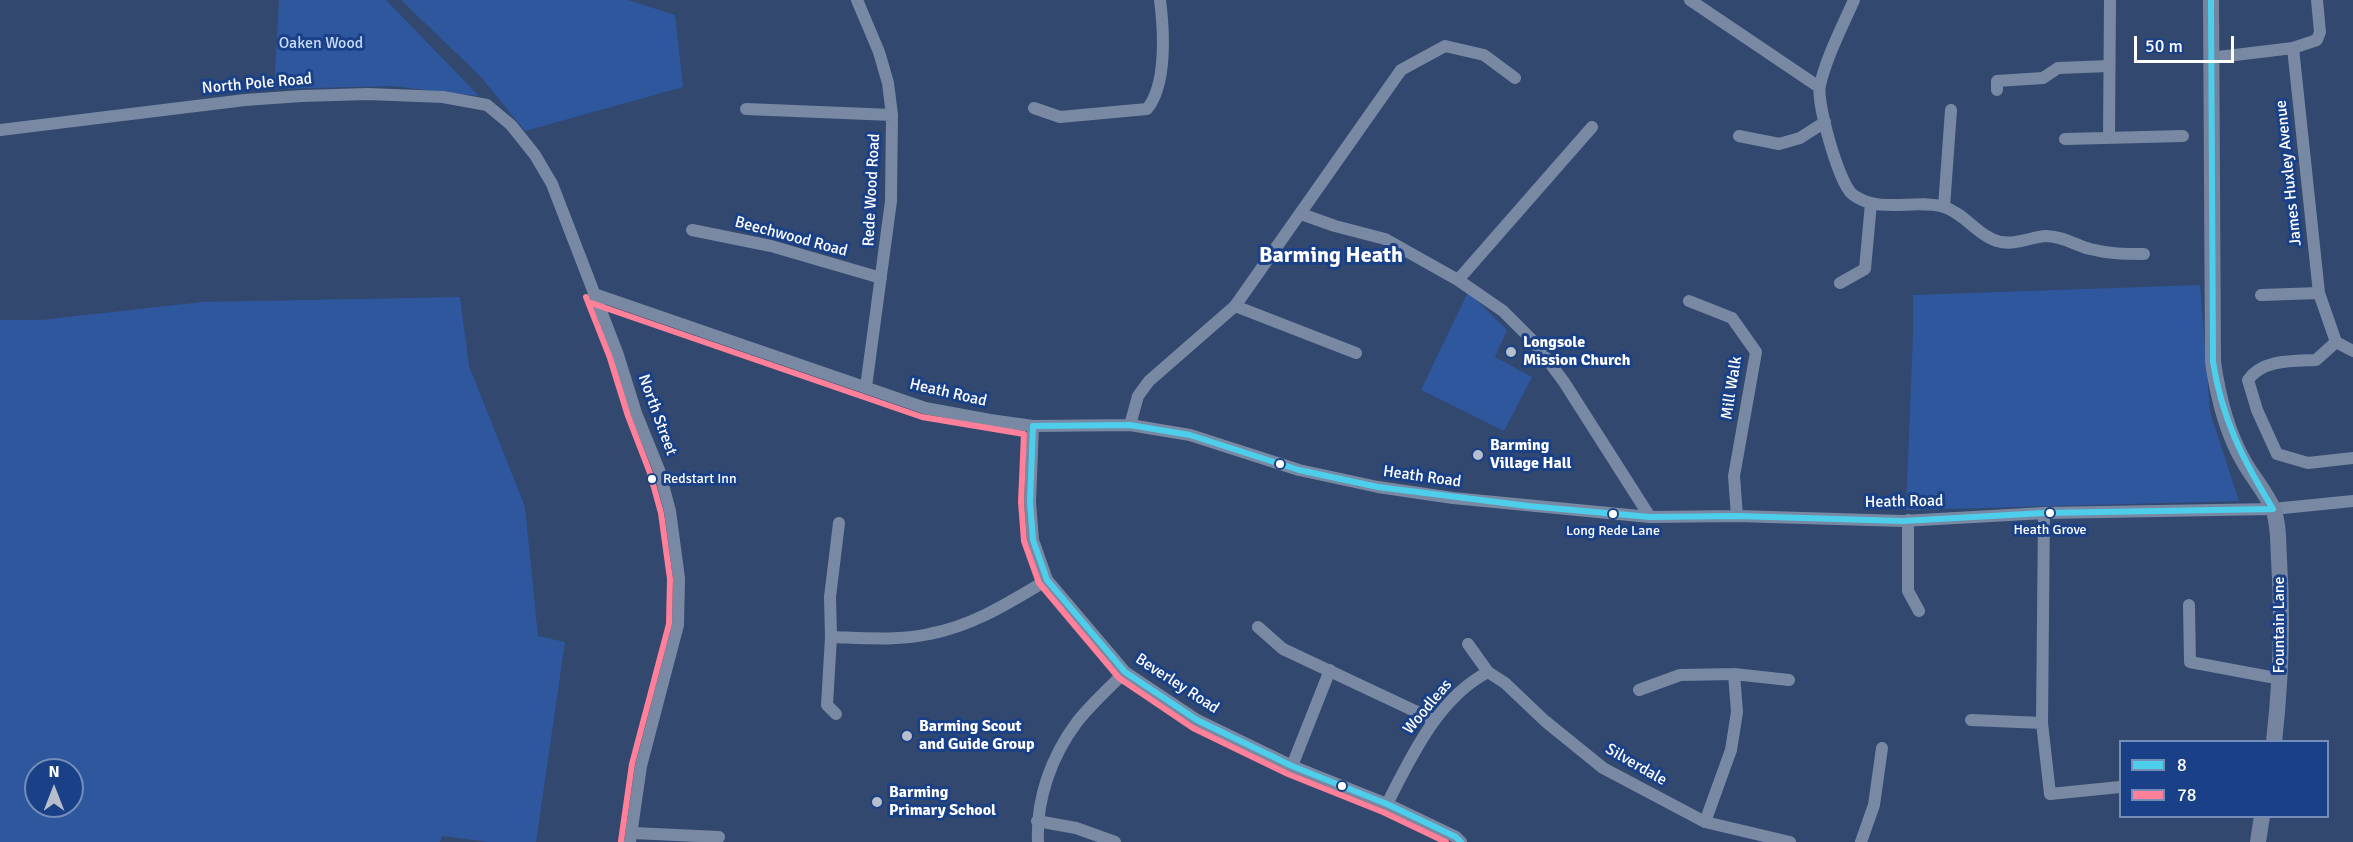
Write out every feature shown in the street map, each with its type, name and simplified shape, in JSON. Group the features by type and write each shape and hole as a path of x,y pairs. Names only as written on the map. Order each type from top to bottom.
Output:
{"main road":[{"path":"2211,0 2213,362 2221,407 2231,435 2243,461 2273,508"},
{"name":"Fountain Lane","path":"2273,508 2277,529 2282,597 2281,679 2274,740"},
{"path":"2258,842 2262,818"}],"street":[{"name":"Rede Wood Road","path":"857,0 879,52 888,83 892,115 891,201 866,387"},
{"path":"1034,108 1060,117 1147,109 1155,99 1158,86 1163,42 1160,0"},
{"path":"1690,0 1819,87"},
{"path":"1854,0 1819,87 1830,145 1843,181 1852,195 1871,203 1925,204 1944,207 1965,219 1981,234 2001,242 2016,242 2045,236 2062,238 2087,248 2117,255 2144,254"},
{"path":"2109,137 2110,0"},
{"path":"2210,58 2293,48 2317,40 2320,32 2317,0"},
{"path":"1130,425 1138,396 1149,381 1235,306 1401,70 1445,46 1484,54 1515,78"},
{"name":"James Huxley Avenue","path":"2293,48 2319,293 2336,342"},
{"path":"1997,90 1997,81 2043,78 2058,68 2109,66"},
{"name":"North Pole Road","path":"0,130 245,100 368,94 443,97 487,105 511,125"},
{"path":"746,109 892,115"},
{"path":"1944,207 1951,110"},
{"path":"1739,136 1779,144 1800,138 1826,122"},
{"name":"North Street","path":"511,125 535,155 552,184 659,470 670,511 679,578 678,625 641,766 631,838"},
{"path":"1458,280 1592,127"},
{"path":"2065,139 2183,135"},
{"path":"1840,283 1865,269 1871,203"},
{"path":"1301,214 1335,226 1385,239 1458,280 1503,311 1535,343 1564,382 1650,517"},
{"name":"Beechwood Road","path":"692,230 771,246 881,278"},
{"path":"2262,295 2319,293"},
{"name":"Heath Road","path":"594,294 925,408 1033,426 1130,425 1190,435 1299,470 1378,487 1517,505 1650,517 1737,516 1908,520 2044,513 2273,508 2353,501"},
{"name":"Mill Walk","path":"1689,301 1732,318 1756,352 1734,476 1737,516"},
{"path":"1235,306 1356,353"},
{"path":"2353,351 2336,342 2316,360 2286,361 2263,367 2254,371 2248,380 2257,410 2277,454 2308,463 2353,458"},
{"name":"Beverley Road","path":"1033,426 1030,502 1033,540 1047,580 1125,672 1197,720 1292,766 1387,804 1456,837 1461,842"},
{"path":"2044,513 2042,723 2050,794 2119,787"},
{"path":"1908,520 1908,591 1919,611"},
{"path":"828,710 830,597 839,523"},
{"path":"831,637 875,638 928,635 963,625 991,613 1047,580"},
{"path":"2188,605 2190,662 2281,679"},
{"path":"1258,627 1283,649 1434,720"},
{"name":"Silverdale","path":"1468,644 1488,672 1505,683 1545,721 1603,768 1706,822 1790,842"},
{"path":"1292,766 1330,670"},
{"path":"1038,842 1037,821 1048,773 1077,722 1125,672"},
{"name":"Woodleas","path":"1387,804 1411,754 1434,720 1474,679 1488,672"},
{"path":"1706,822 1731,750 1737,712 1734,674"},
{"path":"1639,690 1680,675 1734,674 1789,680"},
{"path":"1971,720 2042,723"},
{"path":"1861,842 1874,805 1882,748"},
{"path":"1037,821 1076,828 1115,842"},
{"path":"631,838 719,837"}],"green space":[{"name":"Oaken Wood","path":"279,0 386,0 479,96 391,86 274,89"},
{"path":"401,0 628,0 675,15 683,87 525,131 481,77"},
{"path":"2200,285 2210,412 2239,501 1906,510 1913,295"},
{"path":"1468,292 1507,330 1495,357 1532,377 1504,431 1421,390"},
{"path":"460,297 469,366 525,507 538,636 565,642 536,842 488,842 442,836 440,842 0,842 0,320 41,320 202,302"}],"transit line":[{"name":"8","path":"2211,0 2213,362 2228,421 2252,473 2273,509"},
{"name":"78","path":"586,297 650,473 661,513 670,579 669,624 632,764 621,841"},
{"name":"78","path":"591,303 922,417 1024,434 1021,502 1024,541 1039,583 1119,678 1193,728 1288,774 1383,812 1446,842"},
{"name":"8","path":"1461,842 1456,837 1387,804 1292,766 1197,720 1125,672 1047,580 1033,540 1030,502 1033,426 1130,425 1190,435 1299,470 1378,487 1528,506 1650,517 1737,516 1903,521 2044,513 2273,509"}],"place":[{"name":"Longsole Mission Church","path":"1511,352"},
{"name":"Barming Village Hall","path":"1478,455"},
{"name":"Redstart Inn","path":"652,479"},
{"name":"Heath Grove","path":"2050,513"},
{"name":"Long Rede Lane","path":"1613,514"},
{"name":"Barming Scout and Guide Group","path":"907,736"},
{"name":"Barming Primary School","path":"877,802"}],"district":[{"name":"Barming Heath","path":"1331,256"}]}
